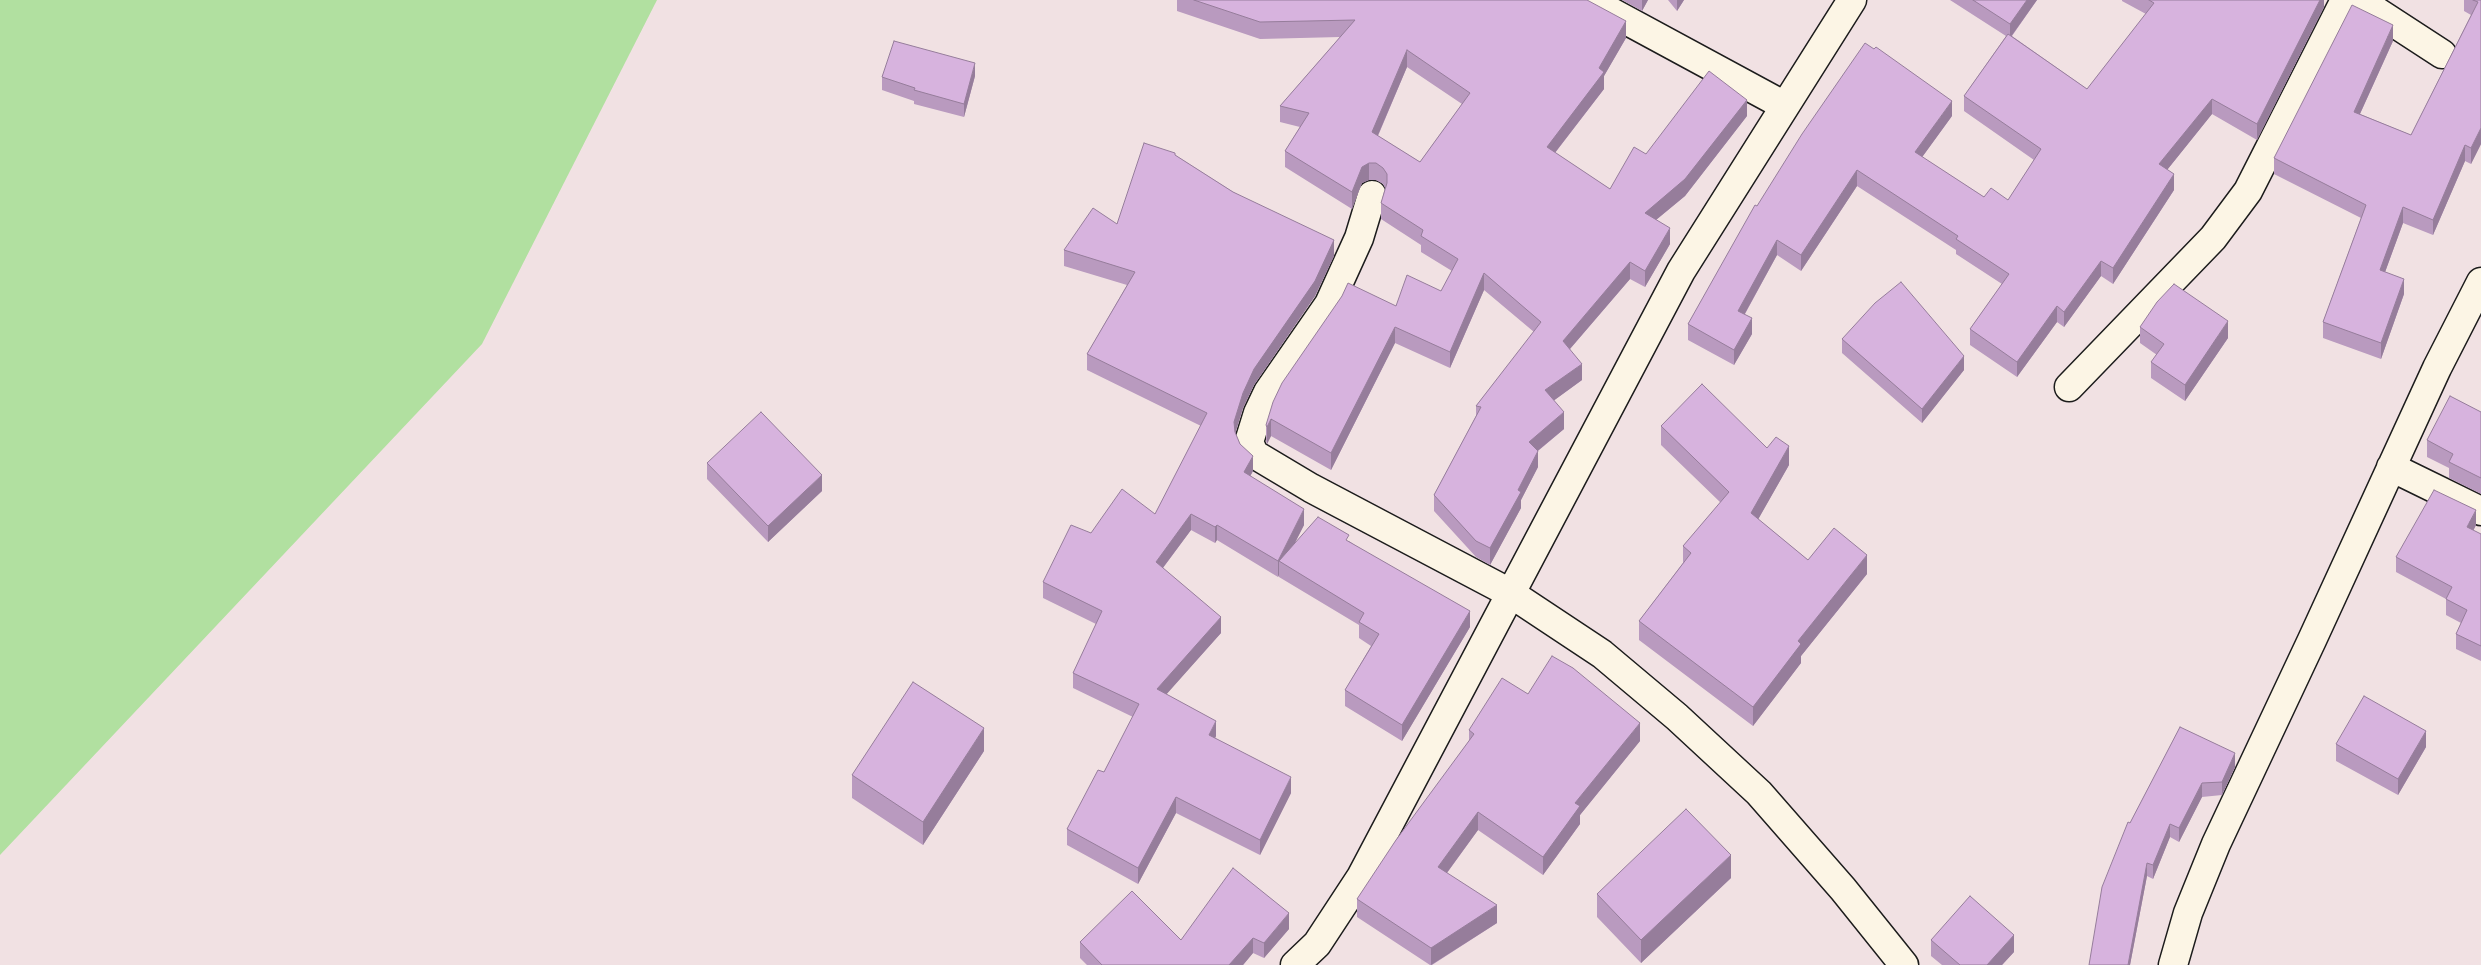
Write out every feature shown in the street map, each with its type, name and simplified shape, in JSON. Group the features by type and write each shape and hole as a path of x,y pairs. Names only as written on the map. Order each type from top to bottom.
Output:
{"street":[{"path":"1589,0 1785,106"},
{"path":"1294,965 1317,944 1361,877 1681,270 1852,0"},
{"path":"2069,387 2213,238 2248,191 2345,0"},
{"path":"2359,0 2442,54"},
{"path":"1372,195 1359,238 1329,304 1268,392 1258,413 1249,442 1254,454 1312,488 1510,593 1602,654 1677,717 1752,787 1844,889 1904,965"},
{"path":"2173,965 2188,913 2216,844 2437,368 2481,282"},
{"path":"2391,467 2481,511"}],"green space":[{"path":"0,0 657,0 482,344 0,855"}],"building":[{"path":"1194,0 1587,0 1626,21 1599,68 1604,72 1547,147 1610,189 1634,147 1646,154 1709,71 1747,100 1685,179 1645,213 1670,228 1645,271 1630,262 1563,341 1582,364 1545,390 1564,412 1529,442 1538,451 1518,490 1521,492 1490,548 1476,541 1434,495 1481,407 1476,406 1541,322 1484,273 1450,352 1395,327 1331,453 1271,419 1267,427 1266,425 1273,402 1282,383 1342,296 1348,283 1396,306 1407,275 1441,291 1458,259 1421,236 1423,230 1381,203 1387,183 1387,174 1376,163 1369,163 1362,167 1352,192 1285,151 1309,113 1280,106 1355,20 1260,22","holes":["1407,50 1470,93 1420,162 1372,132"]},
{"path":"1973,0 2027,0 2010,24"},
{"path":"2149,0 2320,0 2257,124 2212,99 2159,164 2174,174 2113,268 2101,261 2064,312 2057,306 2017,362 1970,329 2009,274 1956,239 1958,236 1857,170 1801,255 1777,240 1738,311 1752,318 1734,350 1688,324 1755,205 1757,206 1802,134 1865,43 1874,49 1876,47 1952,101 1915,152 1984,197 1991,188 2008,200 2041,149 1964,96 2008,34 2087,89 2154,3"},
{"path":"2473,0 2481,0 2481,128 2471,148 2465,145 2433,220 2403,207 2380,270 2404,279 2381,343 2323,322 2366,205 2274,158 2352,5 2393,25 2354,112 2411,135 2478,2"},
{"path":"894,41 975,63 964,104 914,90 915,88 882,77"},
{"path":"1144,143 1175,153 1175,155 1233,192 1334,240 1315,281 1254,369 1243,393 1234,422 1235,432 1240,444 1253,456 1244,472 1304,509 1278,561 1217,525 1215,527 1191,514 1156,562 1221,617 1157,689 1216,721 1209,735 1291,777 1260,840 1176,797 1138,868 1067,829 1098,770 1104,772 1139,704 1073,673 1102,611 1043,582 1071,525 1091,533 1122,489 1155,514 1207,413 1087,354 1135,272 1064,250 1093,208 1117,224"},
{"path":"1901,282 1964,356 1922,409 1842,339 1875,303"},
{"path":"2174,284 2228,321 2185,385 2151,362 2164,344 2140,327 2157,302"},
{"path":"1702,384 1767,448 1776,437 1789,446 1751,513 1808,560 1834,528 1867,555 1798,641 1801,644 1753,707 1639,621 1691,553 1683,546 1729,492 1661,426"},
{"path":"2450,396 2481,412 2481,478 2449,462 2453,454 2427,440"},
{"path":"761,412 822,475 768,526 707,463"},
{"path":"2434,490 2476,510 2467,527 2481,534 2481,646 2456,634 2467,610 2446,599 2452,587 2396,557"},
{"path":"1318,517 1349,535 1346,540 1470,611 1402,725 1345,690 1379,634 1359,622 1364,613 1279,561"},
{"path":"1552,656 1573,668 1640,723 1575,803 1580,806 1543,857 1478,812 1438,867 1497,905 1431,948 1357,899 1396,840 1474,734 1469,730 1502,678 1528,694"},
{"path":"913,682 984,728 923,822 852,775"},
{"path":"2364,696 2426,731 2398,779 2336,744"},
{"path":"2180,727 2235,753 2222,782 2202,783 2179,828 2170,824 2153,865 2147,863 2128,965 2089,965 2102,887 2128,822 2130,823"},
{"path":"1686,809 1731,855 1641,940 1597,894"},
{"path":"1233,868 1289,913 1264,943 1253,938 1229,965 1102,965 1080,942 1132,891 1181,940"},
{"path":"1970,896 2014,935 1987,965 1960,965 1931,940"}]}
